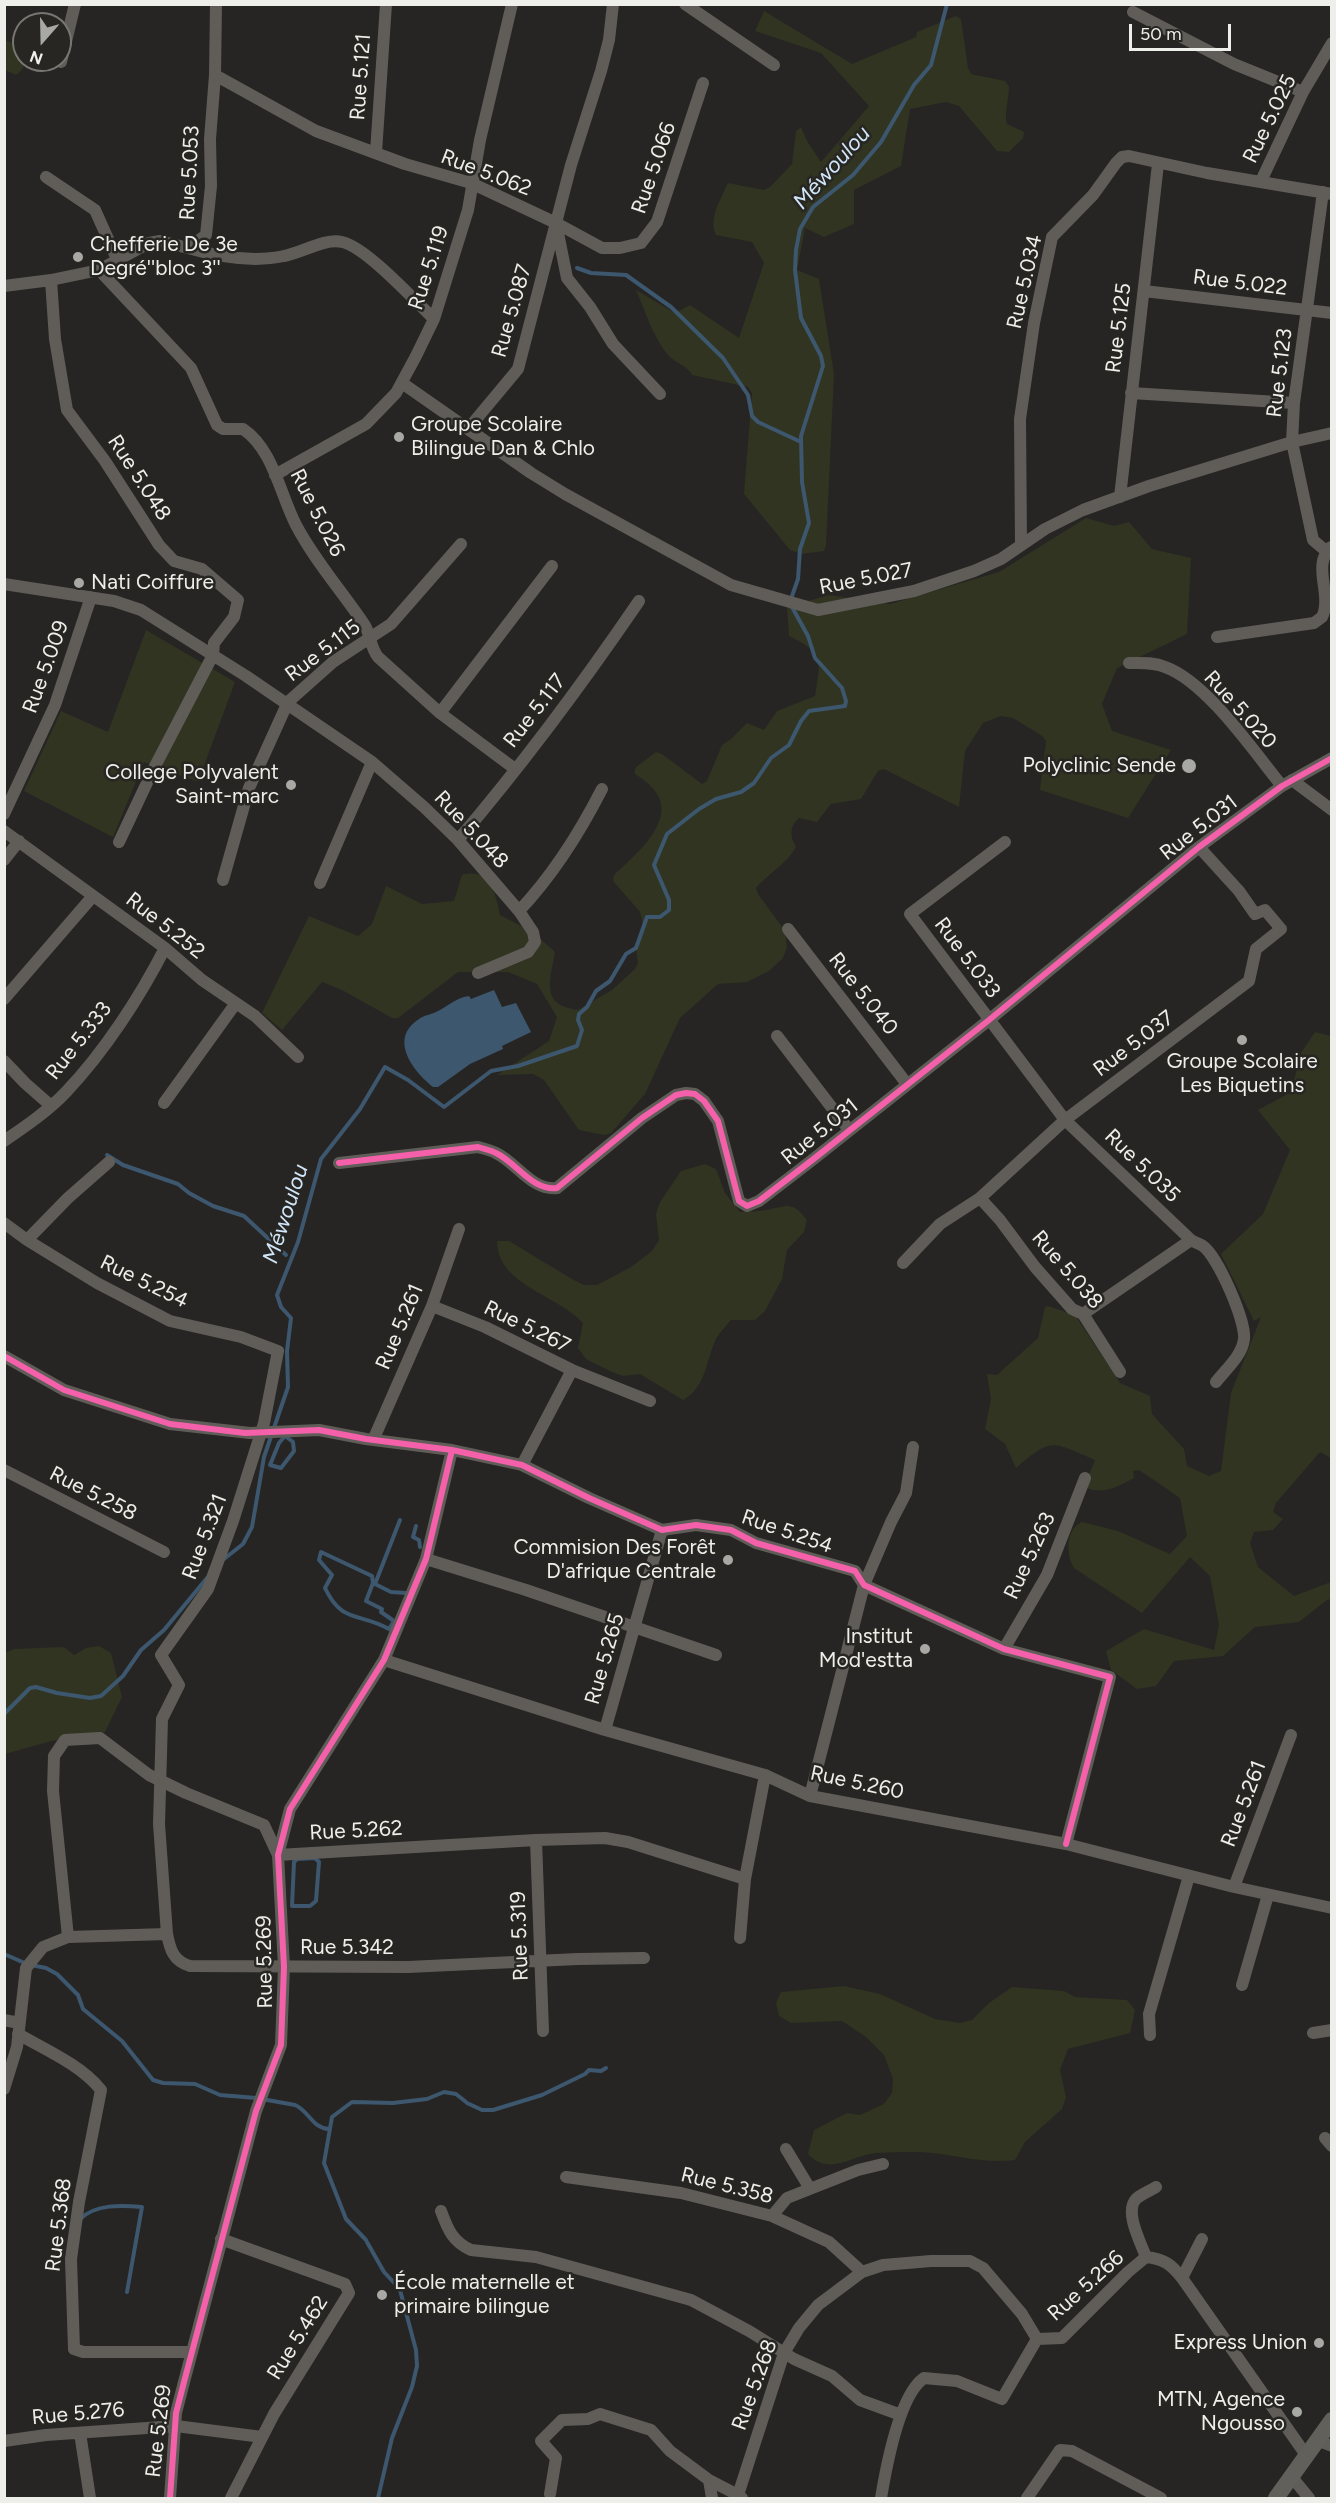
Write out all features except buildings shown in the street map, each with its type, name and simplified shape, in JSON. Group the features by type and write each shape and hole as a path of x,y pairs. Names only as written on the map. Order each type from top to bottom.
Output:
{"main road":[{"path":"1276,2499 1306,2455 1324,2443 1332,2420"}],"street":[{"name":"Rue 5.053","path":"4,286 51,280 99,270 149,243 160,241 188,248 206,235 211,186 210,139 215,75 216,4"},
{"name":"Rue 5.121","path":"375,152 386,4"},
{"name":"Rue 5.119","path":"275,475 366,424 396,393 402,383 434,318 465,221 471,183 512,4"},
{"name":"Rue 5.087","path":"468,429 518,369 571,165 602,72 609,40 613,4"},
{"path":"685,4 774,65"},
{"path":"1133,12 1234,64 1303,92"},
{"name":"Rue 5.025","path":"1261,182 1303,92 1332,43"},
{"name":"Rue 5.062","path":"215,75 316,131 405,164 471,183 556,223"},
{"name":"Rue 5.066","path":"556,223 602,248 620,248 641,243 657,222 703,83"},
{"name":"Rue 5.034","path":"1021,545 1020,419 1034,323 1052,237 1093,195 1122,157 1129,156 1158,164 1327,193"},
{"name":"Rue 5.125","path":"1120,497 1158,164"},
{"path":"46,177 95,210 117,259"},
{"name":"Rue 5.123","path":"1327,193 1294,403 1292,442 1313,540 1329,548"},
{"path":"556,223 567,278 590,307 613,344 660,394"},
{"path":"188,248 226,258 265,258 283,257 334,241 343,242 368,257 434,318"},
{"name":"Rue 5.026","path":"99,270 191,368 217,425 223,429 243,429 251,434 275,475 307,546 365,626 370,647 378,657 440,713 515,769"},
{"name":"Rue 5.048","path":"51,280 55,339 67,410 105,461 159,545 174,561 202,568 238,600 234,617 214,644 213,655 153,770 119,842"},
{"name":"Rue 5.022","path":"1144,291 1332,313"},
{"name":"Rue 5.027","path":"402,383 531,473 731,585 818,610 914,591 975,571 1001,559 1045,529 1083,510 1292,442 1332,433"},
{"path":"1131,393 1294,403"},
{"name":"Rue 5.115","path":"223,879 249,788 288,702 333,662 392,624 461,544"},
{"path":"1217,637 1314,623 1322,617 1326,610 1326,601 1321,565 1329,548"},
{"path":"440,713 552,566"},
{"name":"Rue 5.048","path":"4,584 114,601 141,610 288,702 372,762 458,840 519,911 533,932 535,942 528,952 478,973"},
{"name":"Rue 5.009","path":"4,814 55,705 91,597"},
{"name":"Rue 5.117","path":"458,840 598,660 639,600"},
{"name":"Rue 5.020","path":"1128,663 1150,663 1166,667 1200,690 1287,783 1332,810"},
{"name":"Rue 5.031","path":"339,1163 478,1147 496,1152 525,1176 546,1188 557,1188 642,1118 676,1095 686,1093 695,1094 704,1101 718,1121 739,1202 747,1206 759,1201 989,1020 1199,847 1287,783 1332,758"},
{"path":"320,883 372,762"},
{"path":"519,911 547,880 571,847 602,789"},
{"name":"Rue 5.252","path":"4,831 165,948 202,980 266,1024 298,1057"},
{"path":"4,860 19,841"},
{"name":"Rue 5.033","path":"1005,842 910,914 1065,1120"},
{"name":"Rue 5.037","path":"903,1263 940,1224 980,1198 1065,1120 1249,981 1256,949 1281,929 1265,910 1255,914 1239,891 1199,847"},
{"path":"4,999 93,896"},
{"name":"Rue 5.040","path":"788,929 907,1084"},
{"name":"Rue 5.333","path":"4,1141 34,1120 65,1092 96,1054 149,979 165,948"},
{"path":"165,1103 236,1003"},
{"path":"777,1036 849,1130"},
{"path":"4,1061 50,1105"},
{"name":"Rue 5.035","path":"1065,1120 1191,1240 1204,1247 1238,1306 1243,1325 1244,1339 1240,1353 1216,1382"},
{"path":"27,1240 68,1198 109,1162"},
{"name":"Rue 5.038","path":"980,1198 1072,1309 1083,1314 1120,1372"},
{"name":"Rue 5.254","path":"4,1222 27,1240 97,1283 170,1321 241,1337 278,1352"},
{"name":"Rue 5.261","path":"374,1438 432,1306 459,1229"},
{"path":"1083,1314 1191,1240"},
{"name":"Rue 5.267","path":"432,1306 484,1327 572,1370 522,1465"},
{"name":"Rue 5.321","path":"167,1934 159,1824 159,1780 162,1719 179,1685 161,1655 208,1589 233,1521 264,1423 278,1352"},
{"path":"4,1356 64,1390 170,1424 250,1433 319,1430 366,1439 374,1438 452,1450 522,1465 662,1530"},
{"path":"572,1370 650,1401"},
{"path":"810,1796 864,1585 906,1493 913,1447"},
{"name":"Rue 5.269","path":"170,2499 176,2413 256,2111 281,2045 284,1967 278,1855 290,1809 384,1660 426,1559 452,1450"},
{"name":"Rue 5.258","path":"4,1470 164,1552"},
{"name":"Rue 5.263","path":"1004,1649 1047,1575 1085,1478"},
{"name":"Rue 5.254","path":"662,1530 696,1525 731,1530 756,1543 855,1571 864,1585 1004,1649 1110,1677 1066,1844"},
{"name":"Rue 5.265","path":"605,1730 662,1530"},
{"path":"426,1559 526,1590 716,1655"},
{"name":"Rue 5.260","path":"384,1660 605,1730 765,1775 810,1796 1066,1844 1234,1887 1332,1908"},
{"name":"Rue 5.261","path":"1234,1887 1291,1735"},
{"path":"68,1937 53,1791 54,1756 65,1740 100,1738 159,1780 264,1825 278,1855"},
{"path":"740,1938 745,1879 765,1775"},
{"name":"Rue 5.262","path":"278,1855 536,1840 618,1839 745,1879"},
{"name":"Rue 5.319","path":"536,1840 543,2031"},
{"path":"1150,2035 1149,2014 1189,1876"},
{"path":"1242,1985 1268,1894"},
{"path":"4,2089 13,2065 26,1968 43,1947 68,1937 167,1934"},
{"name":"Rue 5.342","path":"167,1934 170,1949 181,1964 190,1966 408,1967 644,1958"},
{"path":"4,2020 19,2029"},
{"name":"Rue 5.368","path":"19,2029 96,2083 101,2090 79,2202 71,2259 74,2349 83,2352 191,2352"},
{"path":"1313,2033 1332,2030"},
{"path":"786,2149 809,2187"},
{"path":"772,2216 787,2198 809,2187 883,2164"},
{"name":"Rue 5.358","path":"566,2177 681,2193 772,2216 829,2242 862,2272"},
{"path":"1146,2258 1132,2216 1132,2206 1136,2199 1156,2187"},
{"path":"441,2211 453,2239 471,2250 536,2257 669,2292 713,2310 809,2367 832,2376 860,2400 901,2415"},
{"name":"Rue 5.462","path":"221,2239 345,2284 349,2293 274,2414 231,2499"},
{"path":"1182,2278 1202,2239"},
{"name":"Rue 5.266","path":"881,2499 894,2435 915,2384 924,2378 957,2382 1002,2399 1037,2339 1062,2338 1146,2258 1160,2259 1170,2263 1306,2455"},
{"name":"Rue 5.268","path":"740,2497 784,2353 799,2328 818,2305 862,2272 883,2265 970,2261 983,2268 1022,2314 1037,2339"},
{"path":"550,2494 556,2458 541,2441 562,2420 588,2420 600,2414 651,2430 670,2451 709,2480 740,2497"},
{"name":"Rue 5.276","path":"4,2441 176,2426 262,2437"},
{"path":"80,2433 90,2499"},
{"path":"1027,2499 1054,2457 1060,2450 1065,2449 1161,2499"},
{"path":"1291,2476 1309,2499"},
{"path":"709,2480 712,2499"}],"green space":[{"path":"764,11 852,64 916,37 917,32 956,16 961,19 968,68 971,74 1005,81 1009,86 1007,124 1024,132 1023,138 1009,152 997,151 959,106 946,102 910,109 901,166 854,190 854,224 824,237 805,228 797,270 819,279 834,374 826,545 824,551 801,554 790,550 744,494 752,393 748,387 692,375 670,357 653,331 636,290 675,313 690,305 739,338 764,263 752,242 716,235 714,215 728,183 764,190 770,187 792,164 796,131 801,127 821,162 869,106 821,53 755,31"},
{"path":"4,39 12,44 12,72 20,72 16,75 5,70"},
{"path":"1086,518 1114,526 1129,522 1152,549 1191,558 1187,634 1117,668 1102,704 1112,731 1171,750 1128,818 1040,790 1046,741 1042,736 1013,718 1001,716 983,723 965,751 959,807 884,769 878,771 861,799 831,804 817,822 799,818 792,831 792,839 796,846 793,851 756,888 785,931 787,947 783,958 769,971 747,982 718,984 680,1018 645,1094 611,1133 604,1135 579,1130 544,1080 533,1074 497,1075 549,1041 557,1017 537,984 508,972 458,972 398,1018 392,1018 342,990 322,982 282,1030 262,1013 309,916 358,936 372,924 386,886 422,904 454,901 462,875 472,874 479,875 490,885 494,891 500,915 533,932 555,952 550,990 558,1003 578,1010 612,990 635,969 638,963 636,948 643,924 640,912 613,881 614,875 650,838 661,814 661,802 655,791 634,773 636,767 656,752 702,784 707,781 722,745 747,723 764,730 777,711 815,696 819,665 817,658 809,647 789,636 787,607 829,595 890,604 999,572"},
{"path":"146,630 235,682 198,782 144,762 113,837 24,791 61,711 108,732"},
{"path":"1315,1032 1331,1036 1331,1458 1320,1452 1276,1503 1273,1512 1283,1519 1273,1530 1254,1532 1250,1543 1258,1567 1294,1596 1331,1582 1331,1599 1299,1622 1255,1627 1223,1656 1174,1661 1156,1686 1137,1689 1111,1670 1106,1651 1144,1629 1214,1650 1219,1625 1210,1576 1190,1557 1142,1613 1074,1568 1069,1556 1070,1536 1076,1525 1082,1522 1118,1531 1170,1554 1187,1536 1180,1498 1139,1470 1133,1471 1134,1478 1111,1489 1099,1491 1087,1488 1086,1482 1095,1460 1061,1446 1046,1447 1016,1468 1005,1444 985,1429 991,1399 987,1374 997,1375 1038,1338 1045,1307 1075,1315 1120,1383 1150,1396 1152,1414 1184,1449 1187,1466 1209,1476 1221,1471 1231,1393 1261,1317 1254,1321 1221,1254 1263,1214 1290,1150 1258,1110 1291,1092 1301,1053"},
{"path":"705,1164 716,1169 725,1193 740,1212 788,1206 797,1209 807,1220 804,1232 787,1250 782,1279 765,1311 755,1320 731,1320 716,1339 701,1381 691,1395 683,1400 640,1374 623,1376 586,1359 578,1348 583,1323 572,1313 518,1279 507,1268 500,1256 497,1241 509,1241 584,1285 597,1285 631,1267 652,1251 659,1240 656,1214 660,1202 681,1171"},
{"path":"99,1646 111,1653 122,1697 105,1732 51,1741 5,1754 5,1653 14,1649 64,1647 74,1655 86,1648"},
{"path":"844,1986 880,1994 935,2019 960,2023 972,2020 989,2003 1012,1987 1064,1991 1075,1997 1127,2000 1135,2010 1130,2033 1068,2049 1060,2070 1066,2097 1062,2109 1025,2142 1015,2160 986,2160 933,2153 901,2152 877,2153 841,2163 824,2164 808,2154 814,2130 847,2113 860,2115 884,2104 892,2093 893,2079 884,2055 866,2037 842,2021 791,2023 779,2016 776,2003 781,1992"}],"water":[{"path":"494,990 502,1007 516,1003 531,1032 502,1046 503,1049 470,1064 438,1087 433,1087 418,1072 407,1054 405,1036 410,1027 421,1018 460,998 469,996 471,999"}],"waterway":[{"name":"Méwoulou","path":"791,599 798,579 800,549 809,523 802,482 801,436 823,366 821,356 801,318 795,270 800,229 813,207 853,175 881,142 914,85 931,65 947,4"},
{"path":"577,268 591,273 626,275 671,307 723,358 748,395 752,416 758,422 801,442"},
{"name":"Méwoulou","path":"224,1559 243,1544 252,1527 264,1457 288,1387 287,1351 291,1318 281,1307 277,1295 298,1242 321,1159 360,1109 385,1067 408,1080 444,1107 491,1071 518,1066 577,1046 582,1030 578,1020 579,1014 587,1007 596,991 610,981 626,954 636,948 647,917 660,917 669,910 669,900 654,865 667,834 716,799 741,792 754,783 771,758 789,745 801,721 809,711 845,706 846,701 842,688 815,658 808,636 792,607"},
{"path":"107,1155 123,1165 178,1184 213,1206 244,1216 286,1255"},
{"path":"285,1436 293,1442 294,1451 281,1468 270,1465 279,1443 285,1436"},
{"path":"400,1520 375,1584 391,1592 406,1593"},
{"path":"416,1526 413,1537 419,1540 420,1547"},
{"path":"321,1552 372,1576 373,1583 366,1601 382,1609 381,1612 394,1621 389,1629 352,1616 338,1607 325,1588 332,1575 319,1560 321,1552"},
{"name":"Méwoulou","path":"4,1714 30,1688 36,1687 90,1698 101,1696 123,1676 141,1650 164,1630 207,1578"},
{"path":"315,1858 319,1862 316,1901 310,1906 292,1906 294,1862 297,1859 315,1858"},
{"path":"4,1954 27,1964"},
{"path":"31,1965 46,1968 57,1974 78,1995 83,2009 122,2041 153,2080 163,2083 195,2084 220,2095 295,2105 318,2126 329,2129"},
{"path":"467,2103 482,2110 493,2110 542,2095 589,2070 601,2071 606,2068"},
{"path":"366,2240 346,2219 324,2163 332,2117 352,2102 393,2103 427,2099 444,2092 456,2094 466,2102"},
{"path":"80,2219 101,2208 142,2207 127,2292"},
{"path":"367,2242 384,2272 399,2288"},
{"path":"378,2498 392,2438 412,2387 417,2366 416,2350 400,2290"}],"cycle path":[{"path":"339,1163 478,1147 504,1157 532,1181 548,1188 557,1188 642,1118 676,1095 686,1093 695,1094 704,1101 718,1121 739,1201 747,1206 759,1201 989,1020 1199,847 1282,786 1332,758"},
{"path":"4,1356 64,1390 170,1424 245,1433 319,1430 366,1439 452,1450 522,1465 662,1530 696,1525 731,1530 756,1543 855,1571 864,1585 1004,1649 1110,1677 1066,1844"},
{"path":"170,2498 176,2413 256,2111 281,2045 284,1967 278,1855 290,1809 384,1660 426,1559 452,1450"}],"place":[{"name":"Chefferie De 3e Degré''bloc 3''","path":"78,257"},
{"name":"Groupe Scolaire Bilingue Dan & Chlo","path":"399,437"},
{"name":"Nati Coiffure","path":"79,583"},
{"name":"Polyclinic Sende","path":"1189,766"},
{"name":"College Polyvalent Saint-marc","path":"291,785"},
{"name":"Groupe Scolaire Les Biquetins","path":"1242,1040"},
{"name":"Commision Des Forêt D'afrique Centrale","path":"728,1560"},
{"name":"Institut Mod'estta","path":"925,1649"},
{"name":"École maternelle et primaire bilingue","path":"382,2295"},
{"name":"Express Union","path":"1319,2343"},
{"name":"MTN, Agence Ngousso","path":"1297,2412"}]}
